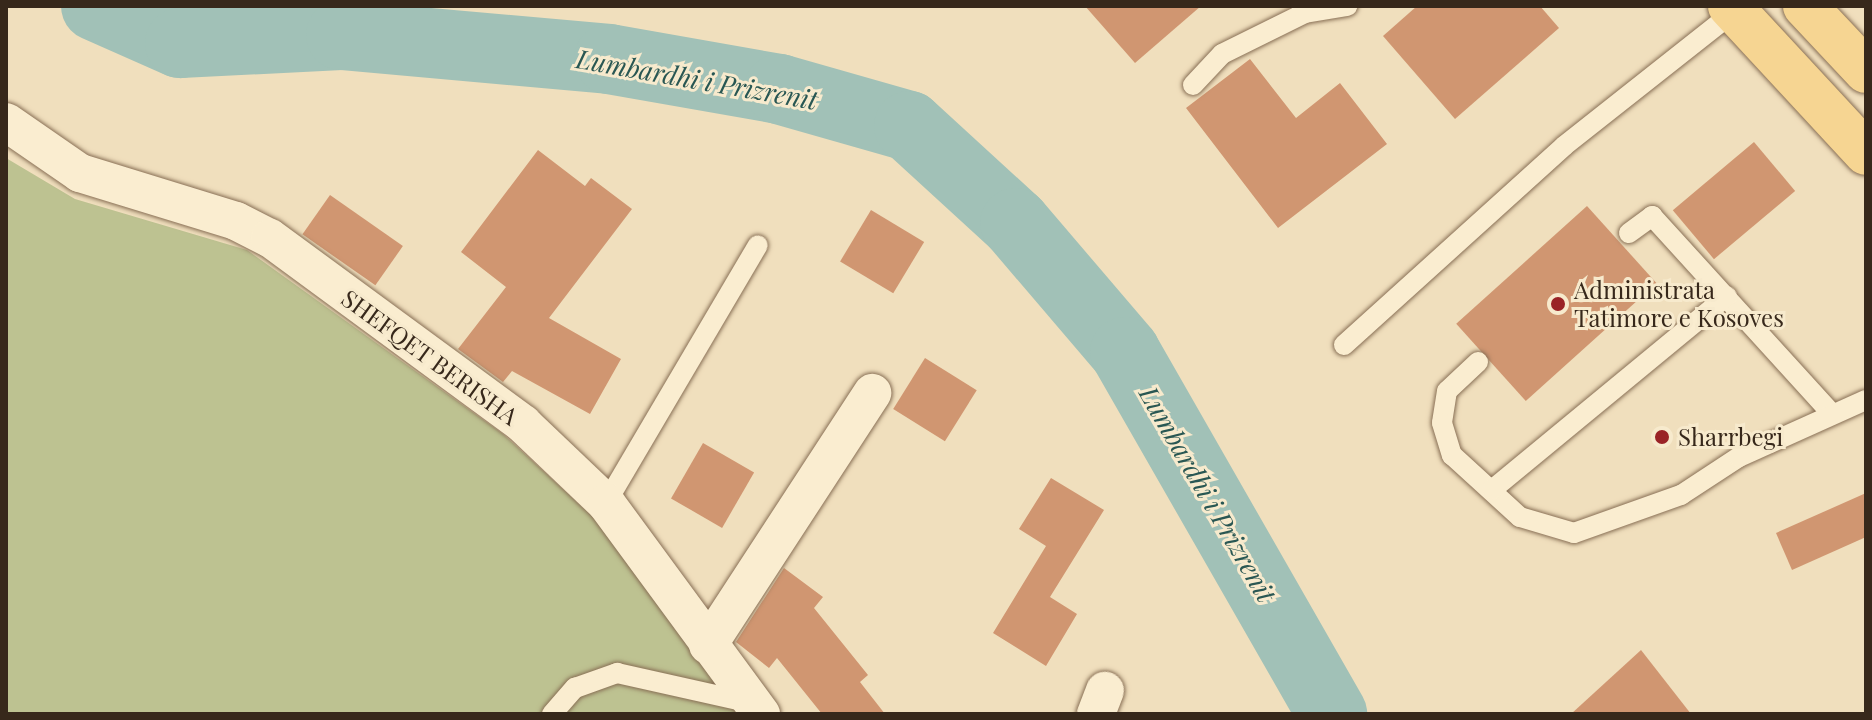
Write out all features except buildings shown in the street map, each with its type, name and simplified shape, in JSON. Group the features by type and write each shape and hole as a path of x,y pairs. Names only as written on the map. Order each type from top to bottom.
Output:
{"main road":[{"path":"1805,6 1866,71"},
{"path":"1732,9 1866,153"}],"street":[{"name":"SHEFQET BERISHA","path":"6,122 80,173 270,238 523,424 606,503 756,708"},
{"path":"708,645 872,393"}],"lane":[{"path":"1193,85 1222,54 1305,13 1347,6"},
{"path":"1344,345 1564,146 1732,9"},
{"path":"1629,233 1652,216 1832,414"},
{"path":"606,503 758,245"},
{"path":"1493,489 1727,296"},
{"path":"1478,362 1447,391 1442,423 1452,455 1493,489 1520,517 1574,533 1596,528 1681,495 1739,457 1866,400"},
{"path":"552,714 575,688 617,673 756,708"}],"green space":[{"path":"6,158 75,199 247,250 503,434 590,514 746,714 6,714"}],"waterway":[{"name":"Lumbardhi i Prizrenit","path":"96,6 180,43 341,35 609,59 779,89 909,126 1015,223 1125,352 1332,714"}],"place":[{"name":"Administrata Tatimore e Kosoves","path":"1558,304"},
{"name":"Sharrbegi","path":"1662,437"}]}
